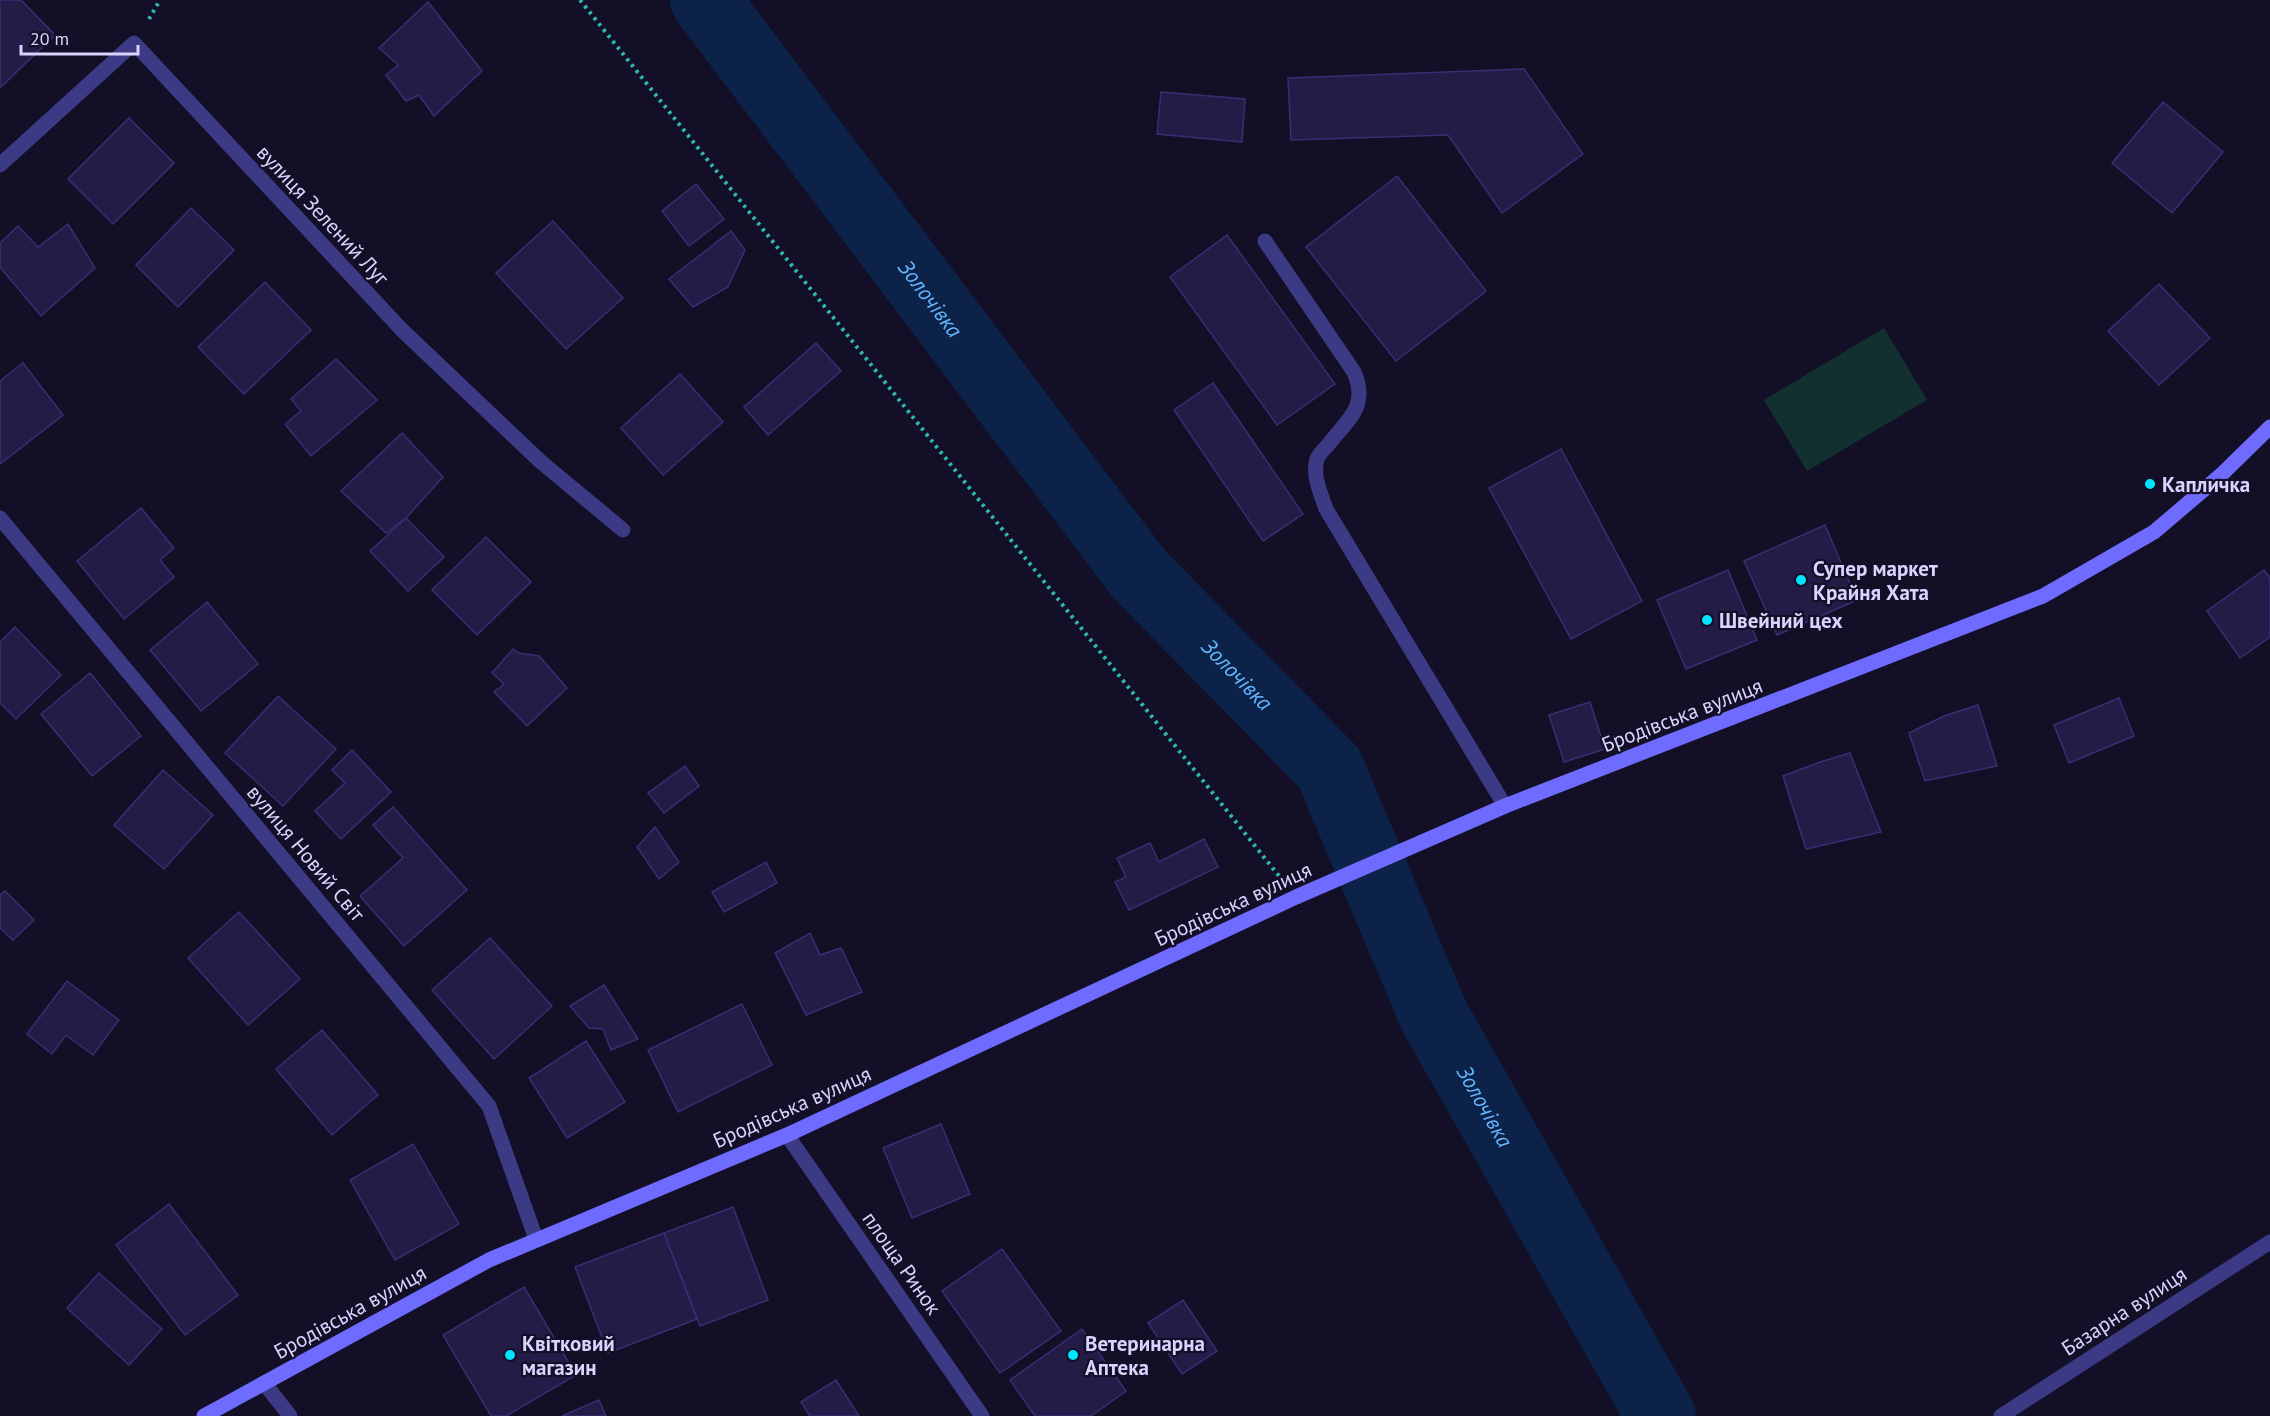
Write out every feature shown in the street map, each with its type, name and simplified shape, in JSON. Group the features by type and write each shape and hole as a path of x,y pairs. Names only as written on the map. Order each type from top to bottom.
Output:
{"street":[{"name":"вулиця Зелений Луг","path":"0,165 134,43 402,330 541,462 623,530"},
{"path":"1265,241 1354,372 1360,387 1360,400 1353,413 1317,458 1316,474 1326,509 1505,806"},
{"name":"Бродівська вулиця","path":"204,1416 489,1260 788,1134 1296,897 1505,806 2043,596 2154,532 2221,475 2270,427"},
{"name":"вулиця Новий Світ","path":"0,518 489,1106 536,1239"},
{"name":"площа Ринок","path":"788,1134 982,1416"},
{"name":"Базарна вулиця","path":"2001,1416 2270,1242"},
{"path":"264,1383 290,1416"}],"path":[{"path":"580,0 1296,897"}],"green space":[{"path":"1884,328 1927,400 1807,471 1764,400"}],"building":[{"path":"0,0 21,0 55,35 0,88"},
{"path":"428,2 482,71 434,116 419,95 406,101 386,75 398,65 379,48"},
{"path":"1524,69 1583,154 1502,213 1448,135 1291,140 1288,78"},
{"path":"1161,92 1245,99 1242,142 1157,134"},
{"path":"2163,102 2223,152 2172,213 2112,163"},
{"path":"129,118 174,163 113,224 68,179"},
{"path":"1397,176 1486,291 1396,361 1306,247"},
{"path":"696,184 724,219 689,246 662,211"},
{"path":"191,208 234,250 178,307 136,265"},
{"path":"553,221 623,298 566,349 496,273"},
{"path":"68,224 95,268 41,316 0,267 0,243 18,226 38,247"},
{"path":"731,231 745,250 728,287 693,307 669,279"},
{"path":"1227,235 1335,384 1277,425 1170,277"},
{"path":"265,282 311,330 244,394 198,347"},
{"path":"2159,284 2210,338 2159,385 2108,331"},
{"path":"816,343 841,371 768,435 744,407"},
{"path":"336,359 377,400 311,456 285,424 301,411 291,399"},
{"path":"23,363 63,415 0,464 0,381"},
{"path":"680,374 723,422 663,475 621,428"},
{"path":"1213,383 1303,514 1263,541 1174,410"},
{"path":"402,433 443,477 406,518 386,533 341,491"},
{"path":"1561,449 1642,601 1571,639 1489,488"},
{"path":"141,508 174,548 160,560 174,577 124,619 77,561"},
{"path":"406,518 444,557 408,591 370,551"},
{"name":"Супер маркет Крайня Хата","path":"1825,525 1857,600 1777,635 1744,561"},
{"path":"486,537 531,582 477,635 432,590"},
{"name":"Швейний цех","path":"1728,570 1757,640 1686,669 1657,600"},
{"path":"2264,570 2270,578 2270,637 2240,658 2207,611"},
{"path":"207,602 258,664 201,711 150,650"},
{"path":"15,627 61,675 16,719 0,703 0,642"},
{"path":"513,649 519,653 539,656 567,688 527,726 494,692 504,684 492,673"},
{"path":"90,673 141,736 92,776 41,714"},
{"path":"278,696 336,749 283,806 225,753"},
{"path":"2119,698 2134,736 2069,763 2054,725"},
{"path":"1590,702 1605,749 1564,762 1549,715"},
{"path":"1978,705 1997,766 1925,781 1909,733 1944,716"},
{"path":"352,750 391,792 341,839 315,811 345,783 332,770"},
{"path":"1850,753 1881,832 1806,849 1783,776"},
{"path":"685,766 699,786 664,813 648,793"},
{"path":"163,770 213,815 164,869 114,825"},
{"path":"393,807 467,890 404,946 360,896 403,858 373,825"},
{"path":"655,827 679,862 659,879 637,847"},
{"path":"1204,839 1218,867 1129,910 1115,882 1126,877 1117,858 1150,843 1159,862"},
{"path":"766,862 777,883 724,912 712,892"},
{"path":"5,891 34,920 13,940 0,928 0,895"},
{"path":"239,912 300,979 248,1025 188,958"},
{"path":"810,933 820,955 841,948 862,992 806,1015 775,953"},
{"path":"490,938 552,1006 494,1059 432,990"},
{"path":"67,981 119,1020 93,1055 66,1035 52,1054 27,1034"},
{"path":"604,985 638,1039 611,1050 603,1029 589,1028 570,1006"},
{"path":"742,1004 772,1065 678,1112 648,1050"},
{"path":"322,1030 378,1095 332,1135 276,1069"},
{"path":"586,1041 625,1102 567,1138 529,1078"},
{"path":"941,1124 970,1194 912,1218 883,1148"},
{"path":"413,1144 459,1224 395,1260 350,1180"},
{"path":"169,1204 238,1295 185,1335 116,1245"},
{"path":"733,1207 768,1300 700,1326 664,1233"},
{"path":"664,1233 697,1319 608,1353 575,1267"},
{"path":"1002,1249 1061,1331 1000,1373 942,1291"},
{"path":"99,1273 162,1329 129,1365 67,1308"},
{"name":"Квітковий магазин","path":"524,1287 576,1375 506,1416 491,1416 443,1335"},
{"path":"1183,1300 1217,1351 1182,1374 1148,1323"},
{"name":"Ветеринарна Аптека","path":"1082,1329 1126,1391 1091,1416 1035,1416 1010,1380"},
{"path":"836,1380 859,1416 810,1416 801,1402"},
{"path":"599,1400 606,1416 562,1416"}],"waterway":[{"name":"Золочівка","path":"705,0 1139,574 1329,768 1434,1016 1661,1416"}],"place":[{"name":"Капличка","path":"2150,484"},
{"name":"Супер маркет Крайня Хата","path":"1801,580"},
{"name":"Швейний цех","path":"1707,620"},
{"name":"Квітковий магазин","path":"510,1355"},
{"name":"Ветеринарна Аптека","path":"1073,1355"}]}
